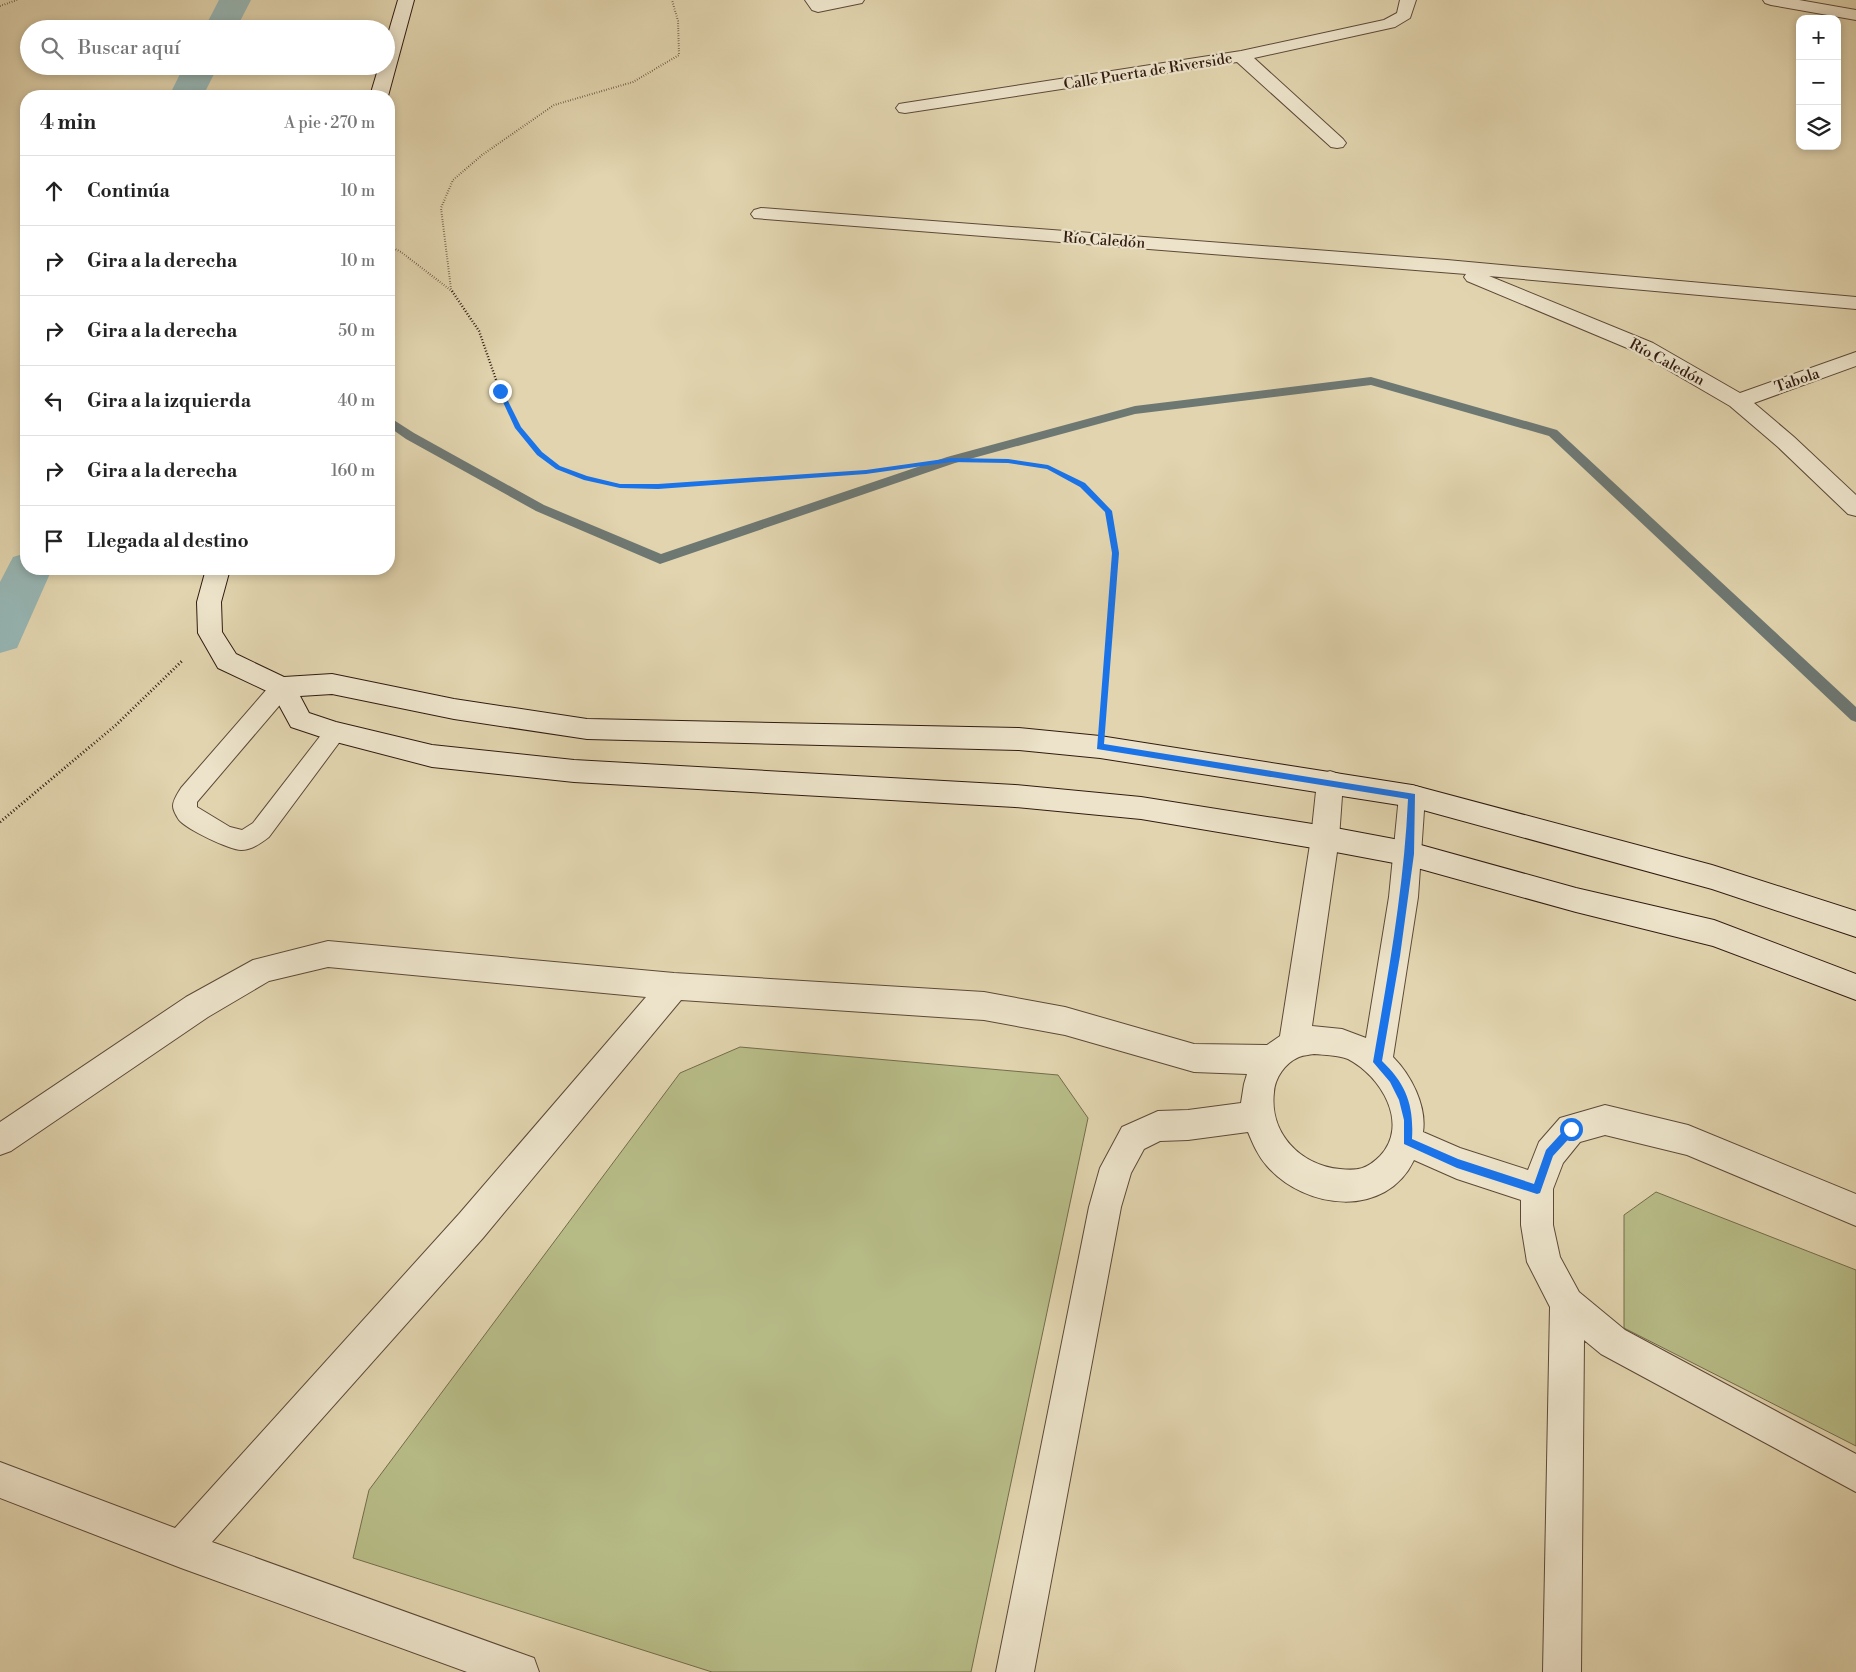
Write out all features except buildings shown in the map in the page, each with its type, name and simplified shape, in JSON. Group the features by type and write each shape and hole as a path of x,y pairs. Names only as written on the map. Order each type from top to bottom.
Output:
{"street":[{"path":"395,39 406,0"},
{"path":"813,0 818,7 856,0"},
{"name":"Calle Puerta de Riverside","path":"905,108 1241,56 1388,24 1404,15 1408,0"},
{"path":"1771,0 1856,15"},
{"path":"1241,56 1337,143"},
{"path":"381,90 385,75"},
{"name":"Río Caledón","path":"761,214 1447,266 1856,303"},
{"name":"Río Caledón","path":"1447,266 1646,348 1738,400 1856,508"},
{"name":"Tabola","path":"1738,400 1856,359"},
{"path":"216,575 209,602 210,634 226,661 282,687 332,684 454,709 587,729 1019,739 1100,747 1412,796 1712,877 1856,924"},
{"path":"282,687 300,720 336,732 432,756 584,772 1015,796 1141,808 1410,854 1576,900 1714,933 1856,987"},
{"path":"0,1140 197,1007 263,969 328,954 674,986 984,1006 1066,1020 1194,1058 1232,1060 1283,1052 1314,1040 1337,1042 1358,1049 1377,1062 1394,1078 1404,1099 1409,1120 1408,1141 1398,1162 1381,1178 1357,1186 1332,1186 1306,1177 1284,1161 1267,1141 1257,1116 1256,1096 1261,1075 1283,1052 1325,838 1330,782"},
{"path":"1377,1062 1396,956 1410,854 1412,796"},
{"path":"181,1549 471,1226 674,986"},
{"path":"1015,1672 1105,1207 1116,1168 1133,1138 1158,1126 1188,1125 1257,1116"},
{"path":"1856,1210 1688,1140 1605,1120 1571,1129 1550,1153 1537,1190 1537,1225 1544,1262 1566,1304 1613,1342 1856,1474"},
{"path":"1408,1141 1457,1163 1537,1190"},
{"path":"1562,1672 1566,1304"},
{"path":"0,1480 181,1549 520,1672"}],"lane":[{"path":"282,687 189,795 184,802 184,809 188,814 231,838 241,840 251,838 261,830 336,732"}],"path":[{"path":"0,6 18,0"},
{"path":"451,290 441,208 453,180 482,155 554,105 633,82 679,55 678,21 672,0"},
{"path":"395,249 451,290 479,331 500,391 519,428 540,453 558,468 586,478 620,486 658,486 866,472 951,460 1008,461 1048,467 1082,485 1108,511 1115,553 1100,747"},
{"path":"0,822 116,725 210,634"}],"green space":[{"path":"740,1047 1058,1075 1088,1118 971,1672 712,1672 353,1558 369,1490 680,1073"},
{"path":"1656,1192 1856,1270 1856,1446 1624,1328 1624,1215"}],"waterway":[{"path":"225,20 235,0"},
{"path":"189,90 196,75"},
{"path":"395,425 410,436 540,508 660,559 951,460 1135,410 1371,381 1553,433 1856,716"},
{"path":"0,635 26,575"}],"route":[{"path":"500,391 519,428 540,453 558,468 586,478 620,486 658,486 866,472 951,460 1008,461 1048,467 1082,485 1108,511 1115,553 1100,747 1412,796 1410,854 1396,956 1377,1062 1394,1078 1404,1099 1409,1120 1408,1141 1457,1163 1537,1190 1550,1153 1571,1129"}]}
